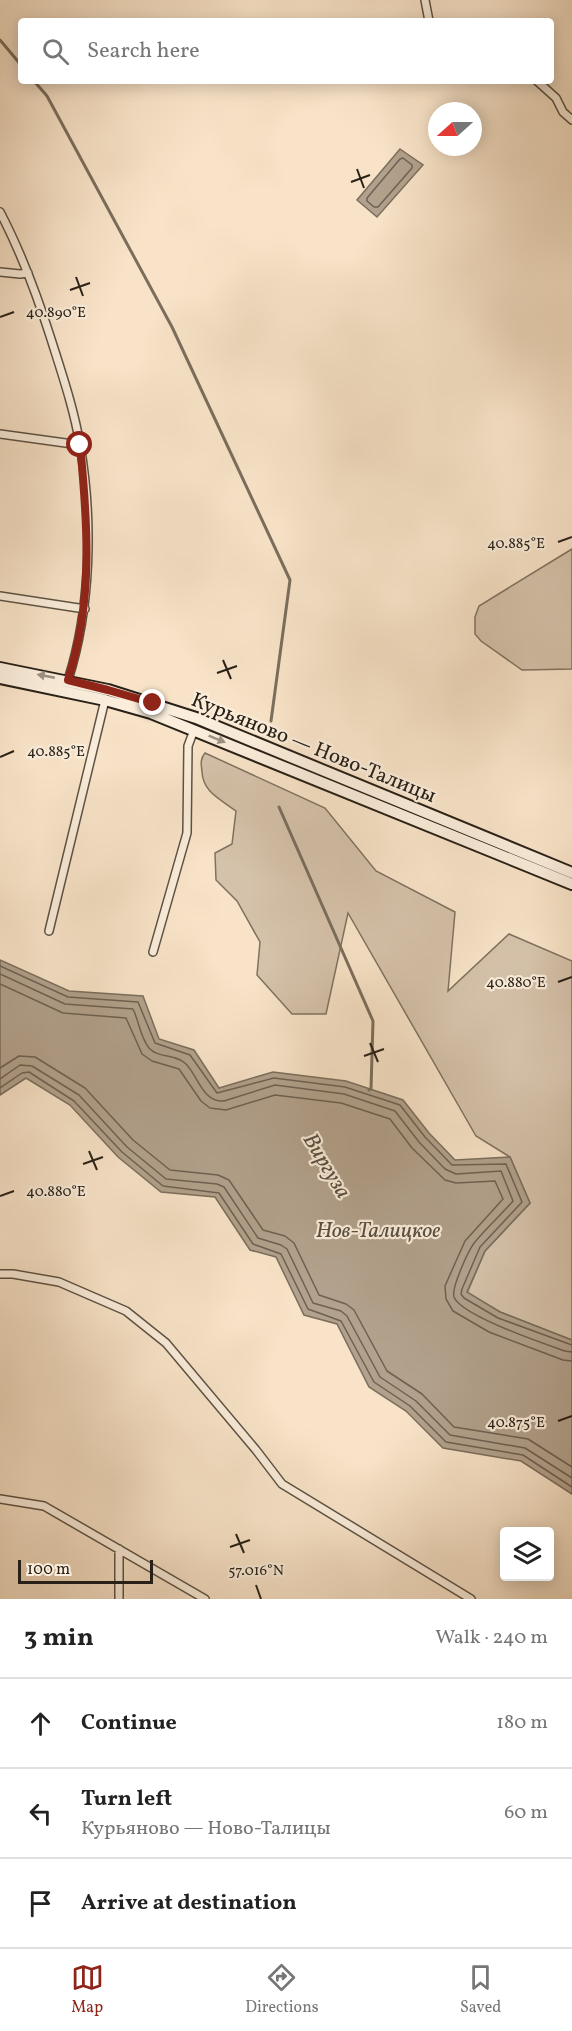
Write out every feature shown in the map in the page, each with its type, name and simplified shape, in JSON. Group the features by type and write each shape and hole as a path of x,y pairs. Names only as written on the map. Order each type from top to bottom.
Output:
{"main road":[{"name":"Курьяново — Ново-Талицы","path":"0,668 68,680 108,690 196,718 572,873"},
{"name":"Курьяново — Ново-Талицы","path":"0,678 105,700 151,713 572,884"}],"street":[{"path":"425,0 428,18"},
{"path":"540,84 556,98 563,112 572,120"},
{"path":"0,212 28,273 59,364 80,445 87,533 84,609 78,649 68,680"},
{"path":"0,272 28,273"},
{"path":"0,434 80,445"},
{"path":"0,596 84,609"},
{"path":"50,931 105,700"},
{"path":"153,952 187,833 188,746 194,730"},
{"path":"0,1274 59,1282 126,1311 166,1343 282,1484 471,1599"},
{"path":"0,1499 44,1506 205,1599"},
{"path":"119,1549 119,1599"}],"shaded area":[{"path":"572,549 572,669 522,670 481,641 475,634 475,617 479,606"},
{"path":"205,753 325,808 376,871 455,912 448,991 509,934 572,961 572,1340 500,1312 467,1293 485,1251 530,1203 510,1157 476,1136 348,913 326,1014 292,1014 257,975 260,942 237,901 216,880 215,853 232,844 236,811 205,785 201,764"}],"water":[{"path":"400,149 423,165 377,217 357,200"},
{"name":"Нов-Талицкое","path":"0,960 69,991 143,996 159,1039 194,1050 219,1088 273,1072 346,1081 403,1100 429,1133 455,1160 510,1157 530,1203 485,1251 467,1292 500,1312 572,1340 572,1494 521,1461 443,1448 406,1411 369,1387 337,1324 304,1315 276,1257 250,1250 215,1197 161,1192 118,1157 70,1105 26,1078 0,1095"}],"waterway":[{"path":"0,40 18,61"},
{"path":"37,84 47,96 172,327 290,580 271,721"},
{"path":"279,807 373,1021 371,1089 369,1090"}],"route":[{"path":"80,445 85,489 87,572 78,649 68,680 153,703"}],"water label":[{"name":"Виргуза","path":"328,1165"}]}
